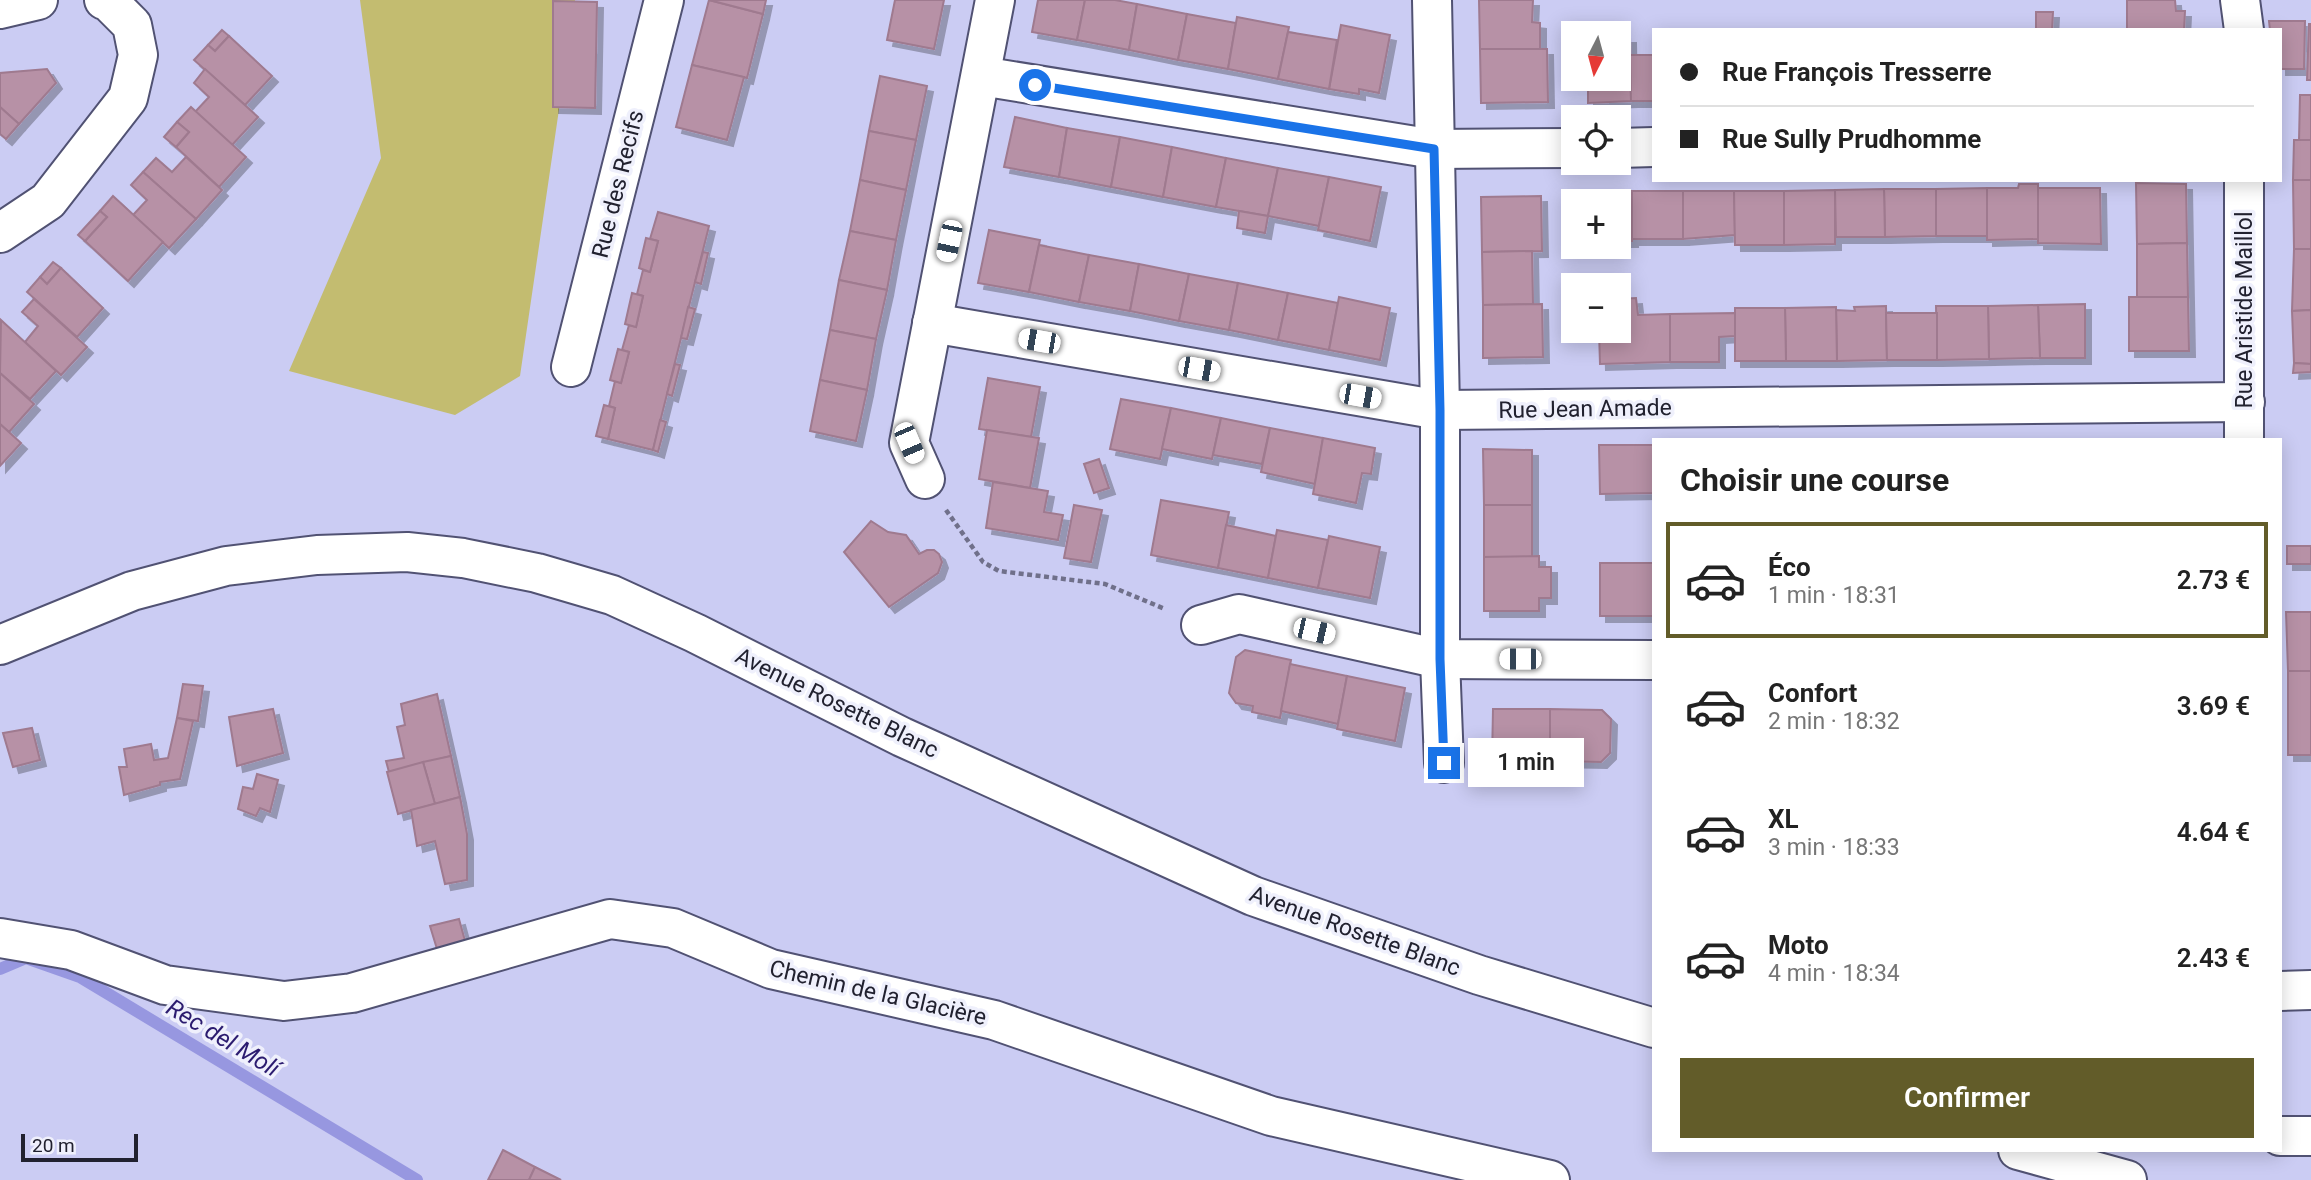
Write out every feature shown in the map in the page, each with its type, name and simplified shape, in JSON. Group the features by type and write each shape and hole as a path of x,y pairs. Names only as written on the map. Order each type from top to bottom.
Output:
{"street":[{"path":"0,9 38,0"},
{"path":"0,233 48,201 128,97 138,55 132,26 104,0"},
{"name":"Rue des Recifs","path":"571,368 664,0"},
{"path":"925,479 909,443 995,0"},
{"path":"1432,0 1440,410 1440,659 1444,763"},
{"path":"2240,0 2244,28"},
{"path":"981,76 1434,149 1561,148"},
{"path":"1631,148 1652,148"},
{"name":"Rue Aristide Maillol","path":"2244,182 2244,421"},
{"name":"Rue Jean Amade","path":"932,323 1440,410 2244,421"},
{"name":"Avenue Rosette Blanc","path":"0,645 132,591 226,566 317,555 407,552 463,558 537,573 612,595 695,633 902,737 1253,895 1479,975 1652,1027"},
{"path":"1201,625 1239,614 1440,659 1652,660"},
{"name":"Chemin de la Glacière","path":"0,939 71,950 165,985 284,1000 352,992 610,919 673,928 771,970 994,1020 1271,1115 1550,1180"},
{"path":"2282,991 2311,990"},
{"path":"2282,1136 2311,1136"},
{"path":"2025,1152 2127,1180"}],"path":[{"path":"925,479 983,562 999,570 1105,584 1201,625"}],"shaded area":[{"path":"360,0 575,0 520,376 455,415 289,371 381,158"}],"building":[{"path":"709,0 763,14 747,78 692,65"},
{"path":"709,0 766,0 763,14"},
{"path":"895,0 944,0 934,49 887,40"},
{"path":"1038,0 1085,0 1077,40 1032,32"},
{"path":"1085,0 1115,0 1137,4 1129,50 1077,40"},
{"path":"1479,0 1533,0 1532,22 1540,23 1540,49 1480,49"},
{"path":"2127,0 2175,0 2176,11 2185,11 2184,28 2127,28"},
{"path":"553,1 597,2 595,108 553,107"},
{"path":"1137,4 1187,14 1178,60 1129,50"},
{"path":"2036,12 2053,12 2052,28 2036,28"},
{"path":"1187,14 1236,23 1228,69 1178,60"},
{"path":"1237,17 1289,27 1278,79 1228,69"},
{"path":"2269,21 2305,21 2304,69 2282,69 2282,28 2270,28"},
{"path":"2309,24 2311,80 2307,80"},
{"path":"1341,25 1390,35 1379,93 1359,89 1359,94 1329,89"},
{"path":"222,30 229,36 215,51 208,45"},
{"path":"1288,32 1337,40 1329,89 1278,79"},
{"path":"229,36 272,76 245,105 194,60 208,45 215,51"},
{"path":"1480,49 1547,49 1548,102 1481,103"},
{"path":"1631,55 1652,55 1652,101 1631,101"},
{"path":"692,65 744,77 727,140 676,127"},
{"path":"47,69 56,83 19,124 0,107 0,73"},
{"path":"205,69 258,117 232,145 195,112 209,97 194,83"},
{"path":"880,76 927,86 916,140 869,131"},
{"path":"1588,91 1631,91 1631,101 1588,103"},
{"path":"2300,95 2311,95 2311,140 2299,140"},
{"path":"0,107 19,124 6,139 0,134"},
{"path":"191,107 246,157 219,187 176,147 189,132 177,122"},
{"path":"1015,117 1067,128 1059,177 1004,167"},
{"path":"177,122 189,132 176,147 164,137"},
{"path":"1067,128 1120,137 1111,187 1059,177"},
{"path":"869,131 916,140 906,190 860,180"},
{"path":"1120,137 1172,147 1163,197 1111,187"},
{"path":"2294,140 2311,140 2311,180 2293,180"},
{"path":"1172,147 1226,158 1216,207 1163,197"},
{"path":"186,157 222,190 196,219 143,172 156,158 172,172"},
{"path":"1226,158 1278,168 1268,216 1216,207"},
{"path":"1278,168 1329,177 1319,226 1268,216"},
{"path":"143,172 196,219 169,248 133,215 147,200 131,185"},
{"path":"1329,177 1381,187 1370,241 1318,230"},
{"path":"860,180 906,190 896,240 850,231"},
{"path":"2293,180 2311,180 2311,249 2294,249"},
{"path":"2136,183 2186,184 2187,243 2137,244"},
{"path":"2019,184 2038,184 2038,239 1987,240 1987,188 2018,188"},
{"path":"1987,188 1987,236 1936,236 1936,189"},
{"path":"2038,188 2100,188 2101,244 2038,243"},
{"path":"1884,189 1936,189 1936,236 1885,237"},
{"path":"1884,189 1885,237 1836,237 1835,190"},
{"path":"1835,190 1835,244 1784,245 1784,191"},
{"path":"1631,191 1632,191 1631,241"},
{"path":"1632,191 1683,191 1683,239 1632,239"},
{"path":"1683,191 1734,191 1735,235 1683,239"},
{"path":"1734,191 1784,191 1784,245 1735,245"},
{"path":"113,196 163,242 128,281 85,241 107,217 100,211"},
{"path":"1541,196 1542,251 1482,252 1481,197"},
{"path":"100,211 107,217 85,241 78,235"},
{"path":"1239,211 1268,216 1265,233 1237,228"},
{"path":"658,212 709,226 653,450 608,439 615,408 609,406 615,381 621,383 629,352 622,350 629,325 636,327 643,296 637,294 643,270 650,272 658,241 650,239"},
{"path":"989,230 1040,240 1029,292 978,283"},
{"path":"850,231 896,240 887,290 839,280"},
{"path":"646,238 658,241 650,272 639,268"},
{"path":"2187,243 2188,297 2137,298 2137,244"},
{"path":"1039,245 1089,255 1079,302 1029,292"},
{"path":"2294,249 2311,249 2311,310 2292,311"},
{"path":"1532,251 1533,304 1483,305 1482,252"},
{"path":"703,252 708,253 701,284 695,282"},
{"path":"1089,255 1139,264 1130,311 1079,302"},
{"path":"53,262 61,268 47,284 40,277"},
{"path":"1139,264 1189,274 1179,321 1130,311"},
{"path":"61,268 103,308 77,337 27,292 40,277 47,284"},
{"path":"1189,274 1238,283 1229,330 1179,321"},
{"path":"839,280 887,290 876,339 830,330"},
{"path":"1238,283 1288,293 1278,340 1229,330"},
{"path":"632,293 643,296 636,327 625,324"},
{"path":"1288,293 1338,303 1329,350 1278,340"},
{"path":"1339,297 1390,308 1380,360 1329,350"},
{"path":"2129,297 2188,297 2189,351 2129,351"},
{"path":"1631,298 1636,298 1638,315 1670,314 1670,362 1600,364 1599,343 1631,343"},
{"path":"34,299 87,347 61,375 25,342 38,326 22,312"},
{"path":"1542,304 1543,357 1483,358 1483,305"},
{"path":"2085,304 2085,358 2040,358 2038,305"},
{"path":"2038,305 2040,358 1989,359 1988,306"},
{"path":"1886,306 1887,360 1837,361 1836,310 1855,311 1854,307"},
{"path":"1936,306 1988,306 1989,359 1937,360"},
{"path":"688,307 695,309 687,339 681,338"},
{"path":"1836,307 1837,361 1786,361 1785,308"},
{"path":"1735,308 1785,308 1786,361 1735,361"},
{"path":"2311,310 2311,364 2294,363 2292,311"},
{"path":"1735,313 1735,336 1719,337 1719,362 1670,362 1670,314"},
{"path":"1886,313 1937,313 1937,360 1887,360"},
{"path":"1,320 56,371 30,399 0,373"},
{"path":"830,330 876,339 867,390 820,380"},
{"path":"618,349 629,352 621,383 610,380"},
{"path":"2294,363 2311,364 2311,372 2293,373"},
{"path":"675,364 680,365 672,396 667,394"},
{"path":"0,373 34,404 9,432 0,424"},
{"path":"988,378 1040,387 1031,437 979,429"},
{"path":"820,380 867,390 856,441 810,431"},
{"path":"1121,399 1171,408 1160,459 1110,449"},
{"path":"604,405 615,408 608,439 596,436"},
{"path":"1171,408 1221,418 1212,459 1162,449"},
{"path":"1221,418 1270,428 1262,464 1213,455"},
{"path":"660,420 666,422 658,452 653,450"},
{"path":"0,424 21,443 0,466"},
{"path":"1270,428 1323,438 1315,484 1261,472"},
{"path":"987,430 1039,438 1030,488 979,479"},
{"path":"1323,438 1375,448 1371,474 1362,473 1356,503 1313,494"},
{"path":"1599,445 1652,445 1652,493 1600,494"},
{"path":"1483,449 1532,450 1532,505 1484,505"},
{"path":"1099,459 1109,488 1094,493 1084,464"},
{"path":"993,482 1048,491 1044,512 1063,515 1058,540 986,528"},
{"path":"1161,500 1229,512 1218,568 1151,555"},
{"path":"1074,505 1102,510 1091,562 1064,558"},
{"path":"1484,505 1532,505 1532,557 1484,557"},
{"path":"871,521 888,532 906,535 919,554 934,550 942,562 938,573 889,607 844,552"},
{"path":"1226,525 1276,536 1268,578 1218,568"},
{"path":"1277,530 1328,540 1318,588 1268,578"},
{"path":"1329,536 1380,547 1370,598 1318,588"},
{"path":"2287,546 2311,546 2311,564 2287,564"},
{"path":"1539,556 1539,567 1551,567 1551,598 1539,598 1539,611 1484,611 1484,557"},
{"path":"1600,563 1652,563 1652,616 1600,616"},
{"path":"2286,612 2311,612 2311,671 2288,671"},
{"path":"1245,650 1291,660 1280,718 1252,712 1253,706 1236,703 1229,693 1236,657"},
{"path":"1290,664 1347,676 1338,724 1281,711"},
{"path":"2288,671 2311,671 2311,755 2288,755"},
{"path":"1347,676 1405,688 1395,741 1337,729"},
{"path":"183,684 203,686 198,721 177,718"},
{"path":"437,694 451,756 389,772 386,761 404,758 397,727 405,725 401,704"},
{"path":"273,709 283,753 237,766 229,717"},
{"path":"1493,709 1550,709 1550,761 1492,761"},
{"path":"1550,709 1602,710 1611,719 1610,753 1601,762 1550,761"},
{"path":"177,718 193,721 180,779 160,782 160,785 124,795 119,767 127,767 124,749 151,744 154,760 168,758"},
{"path":"32,728 40,760 13,767 3,733"},
{"path":"451,756 460,797 435,804 423,762"},
{"path":"423,762 435,804 398,814 387,772"},
{"path":"257,774 278,780 270,812 260,808 256,816 238,809 243,787 253,789"},
{"path":"460,797 467,834 467,880 445,884 435,841 417,846 411,810"},
{"path":"459,919 465,941 437,949 430,926"},
{"path":"503,1150 535,1167 529,1180 488,1180"},
{"path":"535,1167 561,1180 529,1180"}],"waterway":[{"name":"Rec del Molí","path":"0,969 26,958 80,977 417,1180"}],"route":[{"path":"1035,85 1434,149 1440,410 1440,659 1444,763"}]}
